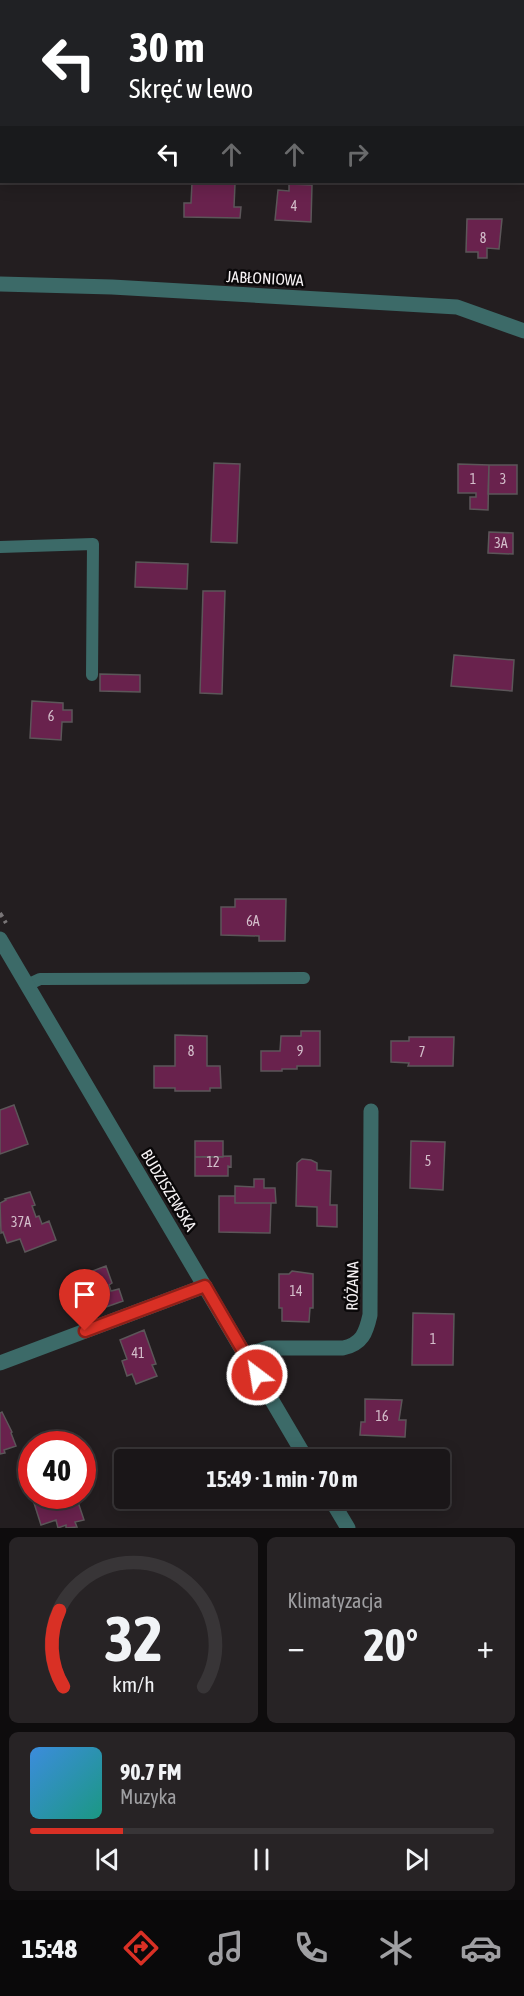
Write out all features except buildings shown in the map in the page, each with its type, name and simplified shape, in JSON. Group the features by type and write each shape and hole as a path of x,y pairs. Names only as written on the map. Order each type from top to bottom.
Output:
{"street":[{"name":"JABŁONIOWA","path":"0,284 112,287 457,307 524,332"},
{"name":"BUDZISZEWSKA","path":"0,939 301,1449"},
{"name":"RÓŻANA","path":"245,1355 268,1348 353,1346 367,1330 370,1315 371,1111"},
{"path":"0,1363 205,1286"},
{"path":"337,1509 348,1528"}],"lane":[{"path":"0,547 93,544 92,675"},
{"path":"27,984 40,979 304,978"}],"route":[{"path":"85,1331 205,1286 257,1375"}]}
